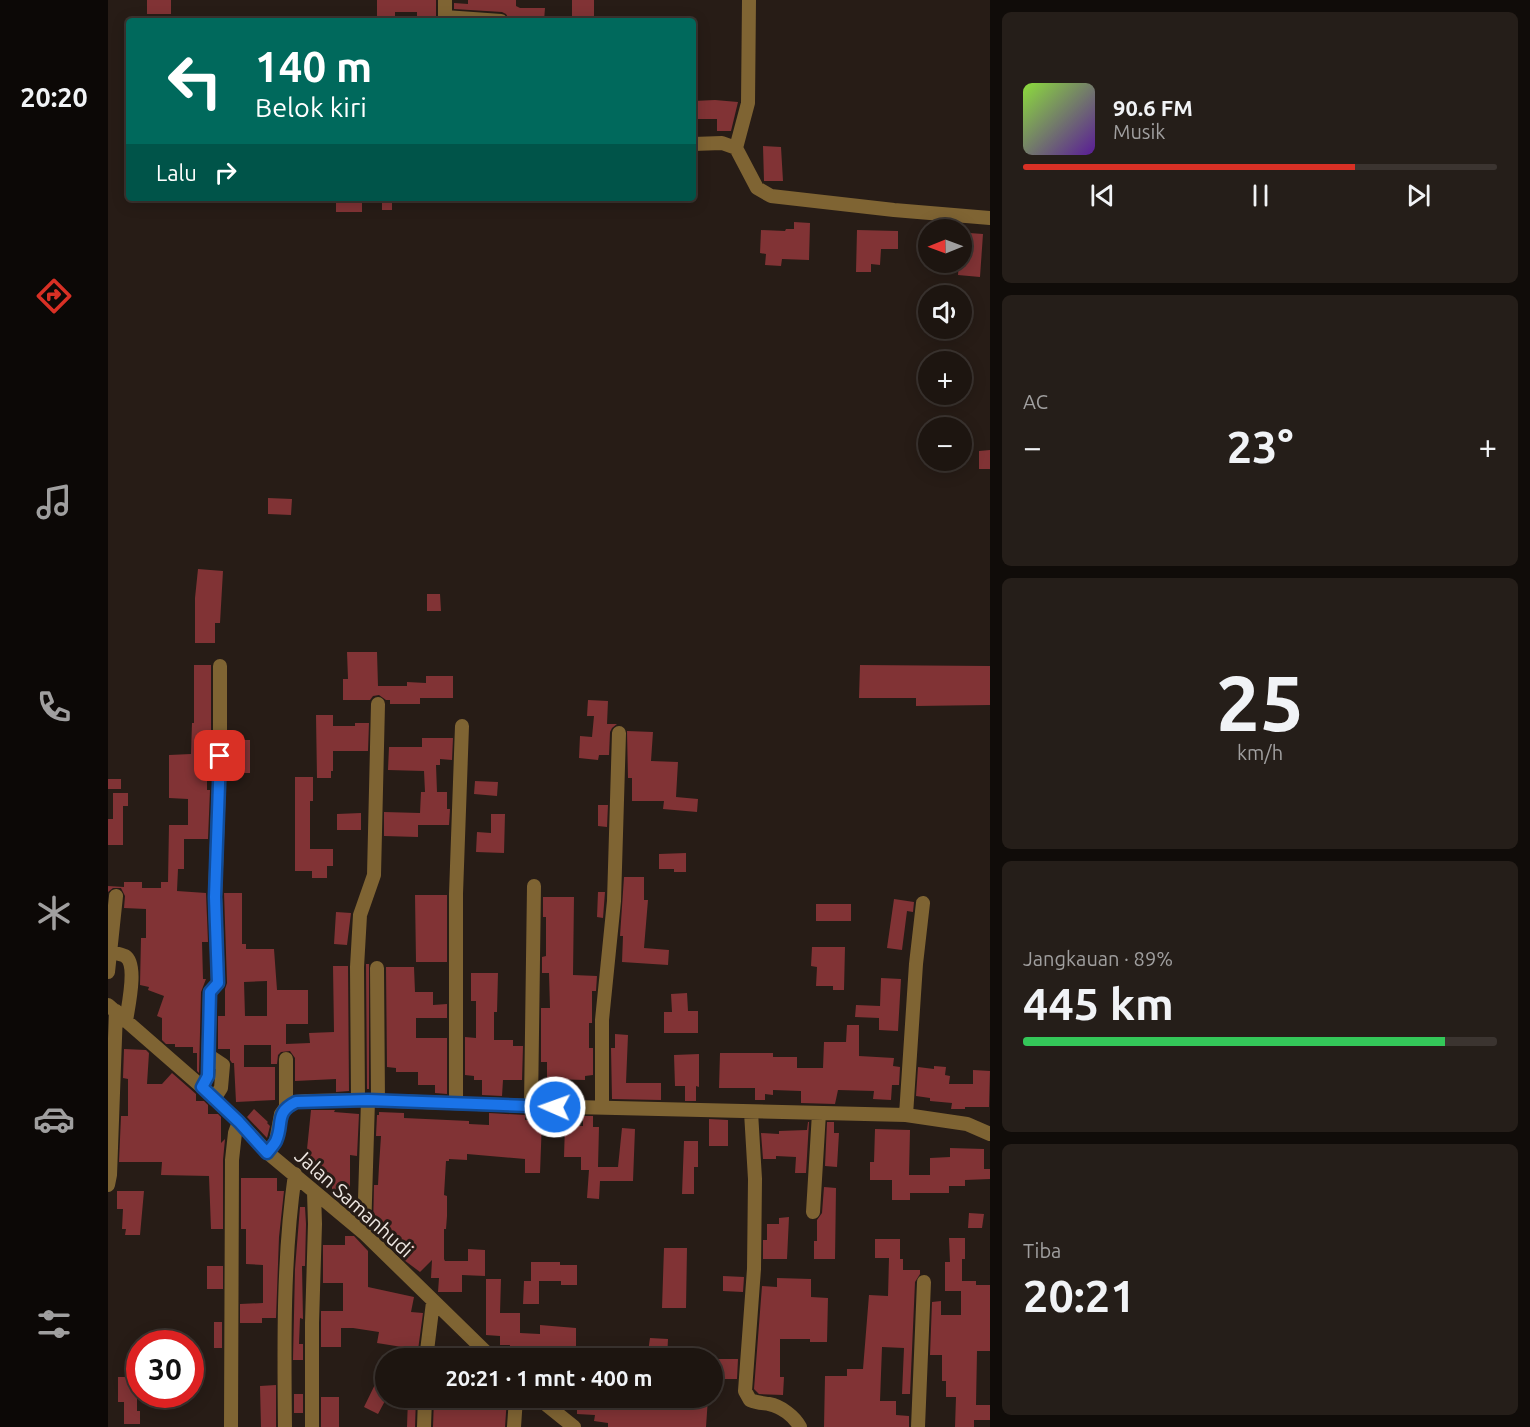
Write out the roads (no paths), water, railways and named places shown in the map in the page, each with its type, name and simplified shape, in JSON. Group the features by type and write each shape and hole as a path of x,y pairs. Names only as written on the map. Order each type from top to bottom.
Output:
{"street":[{"path":"445,0 445,18"},
{"path":"749,0 748,103 736,148 757,188 771,196 990,218"},
{"path":"696,144 722,143 736,148"},
{"path":"202,1087 208,1076 210,992 218,983 215,897 220,756 220,666"},
{"path":"368,1100 357,967 360,915 374,875 378,704"},
{"path":"456,1103 456,894 462,726"},
{"path":"602,1108 602,1020 614,901 619,733"},
{"path":"531,1106 534,886"},
{"path":"108,972 116,896"},
{"path":"906,1114 916,964 923,903"},
{"path":"108,1185 117,1012 131,978 129,961 125,956 111,952"},
{"path":"364,1233 368,1100 377,968"},
{"name":"Jalan Samanhudi","path":"117,1012 202,1087 239,1122 267,1153 364,1233 482,1348"},
{"path":"208,1055 223,1065 221,1088 214,1099"},
{"path":"286,1059 286,1107"},
{"path":"267,1153 276,1141 281,1114 286,1107 296,1102 368,1100 751,1112 906,1114 967,1124 990,1134"},
{"path":"751,1112 755,1179 754,1269 745,1391 750,1400 772,1404 780,1408 795,1419 800,1427"},
{"path":"813,1212 819,1113"},
{"path":"231,1427 231,1160 239,1122"},
{"path":"285,1427 284,1337 288,1227 295,1174"},
{"path":"312,1427 314,1192"},
{"path":"918,1427 924,1282"},
{"path":"427,1348 429,1318 433,1302"},
{"path":"424,1427 425,1408"},
{"path":"514,1427 515,1408"},
{"path":"550,1408 574,1427"}]}
